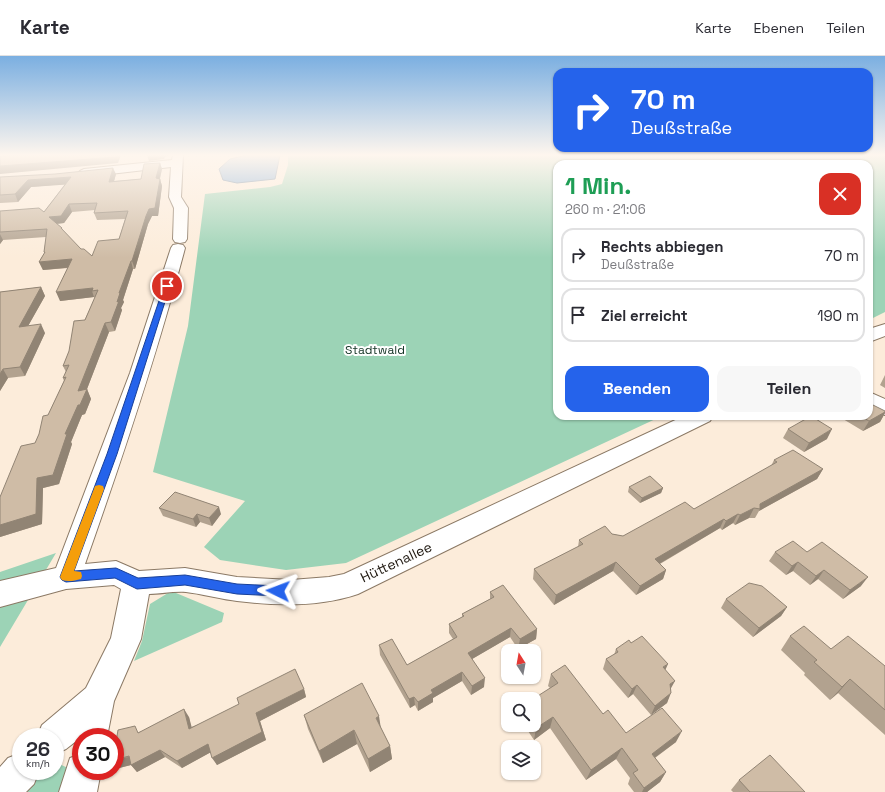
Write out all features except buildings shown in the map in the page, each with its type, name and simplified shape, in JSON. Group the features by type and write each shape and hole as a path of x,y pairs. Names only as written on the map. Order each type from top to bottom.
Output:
{"street":[{"path":"66,577 112,454 164,299 179,244 181,208 175,197 176,189"},
{"path":"873,334 885,329"},
{"path":"873,402 885,408"},
{"name":"Hüttenallee","path":"137,584 185,580 237,589 291,592 329,589 348,585 694,420"},
{"path":"0,594 66,577 116,573 137,584 126,639 98,700 92,728"},
{"path":"64,729 98,700"},
{"path":"1,792 12,780"},
{"path":"78,792 81,780"}],"green space":[{"name":"Stadtwald","path":"248,189 553,189 553,420 653,420 346,563 286,570 220,560 204,547 245,501 153,472 188,326 205,194"},
{"name":"Stadtwald","path":"873,189 885,189 885,312 873,318"},
{"path":"56,553 0,647 0,572"},
{"path":"168,593 176,593 224,613 222,622 134,661 142,641 150,604"},
{"path":"64,766 68,768 65,792 17,792 27,780 64,780"}],"slow traffic":[{"path":"76,576 66,577 99,489"}],"route":[{"path":"167,286 112,454 66,577 116,573 137,584 185,580 237,589 278,591"}]}
